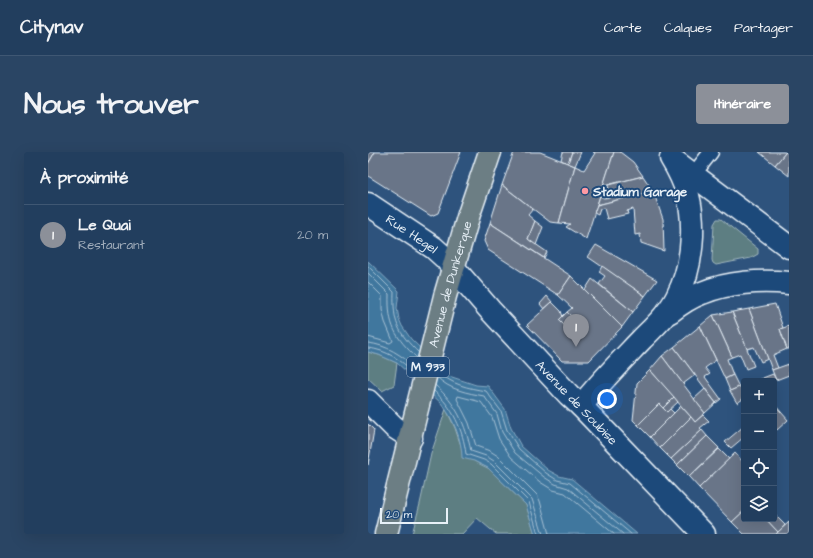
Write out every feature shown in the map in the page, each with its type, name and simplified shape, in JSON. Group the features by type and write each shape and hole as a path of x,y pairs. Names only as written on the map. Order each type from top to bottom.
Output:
{"main road":[{"name":"Avenue de Dunkerque","path":"386,534 453,266 490,152"}],"street":[{"path":"667,155 789,247"},
{"path":"581,406 595,388 666,314 677,298 685,280 690,261 692,230 690,198 685,183 667,155"},
{"name":"Rue Hegel","path":"368,204 434,248 453,266"},
{"name":"Avenue de Soubise","path":"453,266 490,310 569,395 704,534"},
{"path":"666,314 695,296 718,288 749,283 789,283"},
{"path":"368,401 394,427 411,438"}],"lane":[{"path":"693,175 711,152"}],"green space":[{"path":"717,219 721,219 758,249 758,254 751,258 716,265 713,263 714,224"},
{"path":"368,352 397,363 394,385 382,391 368,378"},
{"path":"446,409 455,428 462,449 474,461 488,468 526,505 535,534 496,534 477,518 462,534 412,534 431,454"}],"water":[{"path":"368,261 399,291 397,308 399,319 411,339 449,376 476,385 488,386 505,409 511,428 521,446 548,470 559,476 572,479 637,534 535,534 526,505 488,468 474,461 462,458 459,436 449,415 441,403 397,363 368,352"}],"building":[{"path":"368,152 375,152 368,164"},
{"path":"375,152 461,152 438,213 431,216 368,176 368,164"},
{"path":"514,152 540,152 575,166 559,223 550,222 502,185"},
{"name":"Stadium Garage","path":"563,152 572,152 568,163 561,160"},
{"path":"572,152 581,152 575,166 568,163"},
{"name":"Stadium Garage","path":"593,152 614,152 586,239 566,227 570,224 559,223 575,166 584,170 595,153"},
{"path":"614,152 620,152 633,162 643,176 603,186"},
{"path":"759,152 786,152 775,165"},
{"path":"786,152 789,152 789,176 775,165"},
{"path":"643,176 653,191 597,205 600,196 604,198 610,197 608,185"},
{"path":"502,185 533,209 528,215 535,221 528,239 547,252 544,258 490,223"},
{"path":"653,191 663,219 664,251 641,243 640,234 635,235 633,209 627,211 628,214 607,219 604,208 600,209 598,215 594,213 597,205"},
{"path":"535,221 543,227 536,245 528,239"},
{"path":"490,223 571,276 558,295 488,250 484,241"},
{"path":"596,245 657,280 645,296 588,257"},
{"path":"602,266 645,296 633,312 599,284 605,276 599,272"},
{"path":"571,276 622,327 589,361 562,361 527,325 552,302 561,311 563,317 559,320 570,331 578,330 581,326 567,312 572,308 558,295"},
{"path":"592,279 633,312 622,327 585,290"},
{"path":"547,296 552,302 544,309 540,304"},
{"path":"775,304 783,328 780,329 787,349 773,355 778,368 772,370 749,309"},
{"path":"749,309 768,359 761,362 754,347 747,349 732,312"},
{"path":"567,312 581,326 578,330 570,331 559,320"},
{"path":"732,312 754,366 746,369 740,354 732,357 713,315"},
{"path":"713,315 732,357 727,359 733,375 725,379 700,326"},
{"path":"700,326 716,360 705,368 710,374 705,377 721,399 716,403 674,347"},
{"path":"789,326 789,349 787,349 780,329"},
{"path":"674,347 695,375 683,384 662,356"},
{"path":"662,356 705,413 695,422 650,370"},
{"path":"789,364 789,375 777,380 772,370"},
{"path":"650,370 674,397 663,408 659,404 638,425 633,420 637,383"},
{"path":"773,374 775,378 763,378"},
{"path":"733,375 739,387 730,391 725,379"},
{"path":"741,386 741,400 737,403 730,391"},
{"path":"705,389 716,403 705,413 694,399"},
{"path":"674,397 678,402 667,412 663,408"},
{"path":"659,404 667,412 670,409 674,413 650,437 638,425"},
{"path":"681,406 691,417 660,448 650,437"},
{"path":"777,407 788,420 777,430"},
{"path":"703,415 709,421 700,428 702,430 671,459 660,448 691,417 695,422"},
{"path":"368,424 374,430 368,465"},
{"path":"741,429 741,440 731,448 725,442"},
{"path":"702,430 707,436 677,465 671,459"},
{"path":"707,436 719,448 689,477 677,465"},
{"path":"719,449 729,459 699,488 689,477"},
{"path":"735,453 741,460 741,514 732,522 699,488"},
{"path":"741,514 741,522 769,522 778,532 776,534 744,534 732,522"},
{"path":"777,517 785,525 778,532 769,522 777,522"},
{"path":"789,522 789,534 776,534 778,532"}],"place":[{"name":"Stadium Garage","path":"585,191"},
{"name":"Le Quai","path":"576,347"}]}
